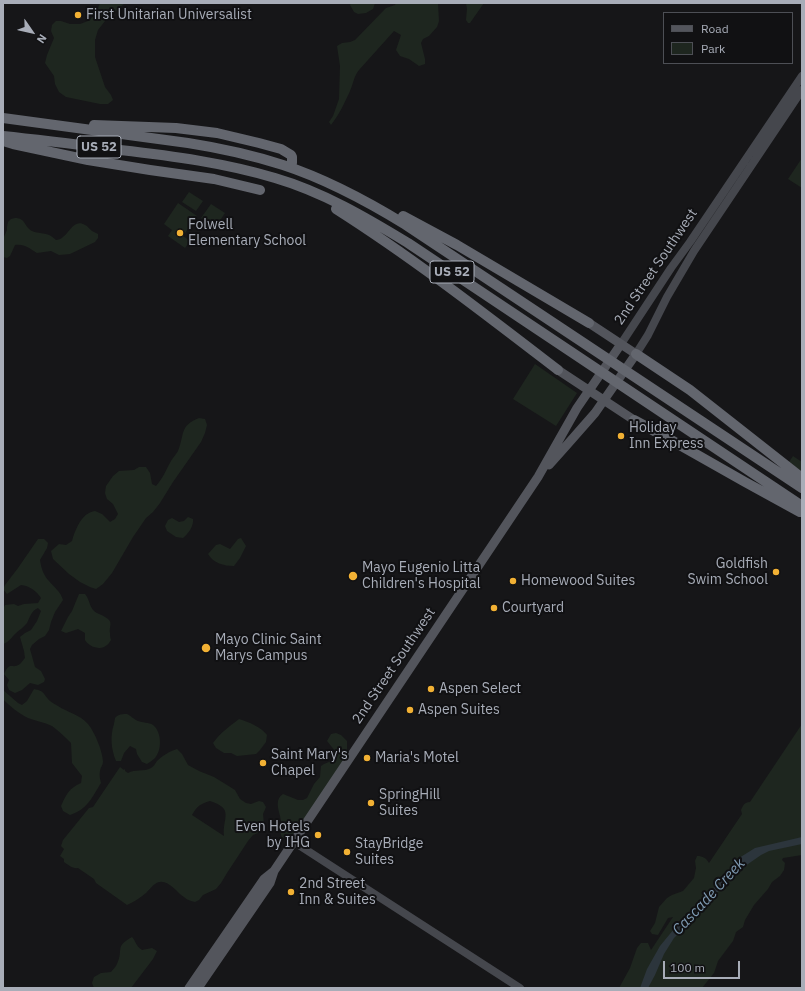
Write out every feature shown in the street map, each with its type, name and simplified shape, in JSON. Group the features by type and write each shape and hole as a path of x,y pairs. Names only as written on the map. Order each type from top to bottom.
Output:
{"highway":[{"name":"US 52","path":"3,118 188,143 232,151 261,158 284,166 344,190 388,213 802,488"},
{"path":"30,121 172,128 209,132 245,139 281,149 291,155 292,163"},
{"name":"US 52","path":"3,136 194,159 270,176 304,188 354,212 408,243 802,506"},
{"path":"3,141 88,160 214,179 260,190"},
{"path":"304,188 397,250 558,370"},
{"path":"344,190 380,204 411,220 457,245 589,323"},
{"path":"634,358 690,390 802,478"},
{"path":"634,420 802,513"}],"main road":[{"name":"2nd Street Southwest","path":"198,988 270,883 274,871 538,476 571,418 589,390 619,348 671,268 802,76"},
{"name":"2nd Street Southwest","path":"538,476 582,429 634,358 648,336 667,297 697,246 802,90"},
{"path":"589,323 619,348 634,358"},
{"path":"558,370 634,420"},
{"path":"294,842 428,930 520,988"},
{"name":"2nd Street Southwest","path":"189,988 264,879 274,871"}],"green space":[{"path":"100,3 125,3 105,21 98,30 95,40 95,57 105,87 113,100 108,104 100,104 66,97 59,92 55,84 54,76 45,63 54,38 51,31 52,25 56,21 70,24 80,24 88,21 96,14"},
{"path":"351,3 375,3 373,9 366,13 358,14 354,12 350,5"},
{"path":"396,3 438,3 439,21 437,27 429,36 423,39 421,43 425,64 419,66 409,59 400,56 396,50 401,35 394,31 359,70 344,104 331,125 329,122 333,116 339,99 340,66 337,46 342,43 355,40 386,8 395,5"},
{"path":"466,3 484,3 470,23 466,20"},
{"path":"802,158 802,188 788,179"},
{"path":"189,192 203,201 196,211 182,202"},
{"path":"178,203 197,216 183,236 190,241 185,248 168,236 172,230 164,224"},
{"path":"211,204 225,213 215,228 201,218"},
{"path":"15,218 21,219 32,231 47,234 56,240 64,237 73,226 81,223 98,234 98,238 95,242 70,254 59,255 51,251 37,253 24,246 15,245 10,256 7,258 3,257 3,239 7,230 8,222"},
{"path":"535,364 577,393 556,426 513,399"},
{"path":"199,418 205,419 207,425 201,442 160,503 146,518 112,573 103,584 96,589 80,582 69,574 53,559 51,551 59,544 66,545 72,541 80,522 86,515 93,511 102,514 110,522 115,519 118,514 113,504 107,499 105,493 106,486 113,476 119,471 134,470 139,467 146,467 150,473 152,484 156,486 178,451 185,427"},
{"path":"793,456 802,462 802,473 789,462"},
{"path":"188,517 193,519 193,524 189,532 183,538 176,537 167,531 165,526 168,520 172,518 179,522 184,521"},
{"path":"241,538 246,546 234,566 219,563 213,560 208,554 216,545 220,544 230,549 238,539"},
{"path":"38,539 44,539 48,543 47,548 40,560 41,565 46,578 59,592 63,600 55,612 49,630 45,636 32,645 30,649 35,667 41,671 45,679 44,682 38,685 30,683 22,690 15,693 9,690 7,685 9,680 4,674 8,667 17,666 25,658 20,637 31,630 41,611 38,608 34,611 26,625 3,644 3,609 5,605 14,604 18,606 38,603 41,598 30,587 21,585 7,594 3,589"},
{"path":"79,594 85,594 94,611 104,616 110,622 111,640 102,648 89,645 85,640 85,633 78,629 66,633 61,631"},
{"path":"34,689 42,692 52,702 84,720 90,726 98,741 103,762 100,769 101,783 85,806 70,815 63,811 61,806 68,792 81,783 82,776 72,763 71,743 52,726 25,717 3,699 3,690 22,705 27,701"},
{"path":"122,714 127,714 138,721 153,725 158,732 160,741 159,750 155,758 147,764 142,762 136,749 130,746 124,753 121,761 116,761 112,742 115,718"},
{"path":"239,719 254,725 267,735 266,742 256,754 237,756 231,753 224,753 216,748 213,743 222,733"},
{"path":"802,724 802,855 783,858 782,860 785,863 784,870 780,876 772,882 754,905 745,920 743,927 736,932 733,941 718,961 714,973 702,988 619,988 630,968 637,948 641,943 648,943 651,950 673,917 668,918 658,935 652,934 650,931 655,923 659,907 667,898 683,891 694,878 696,868 695,861 697,856 701,856 709,863 742,814 741,810 745,803 750,802"},
{"path":"336,733 341,735 347,741 346,760 296,832 287,838 283,838 281,834 282,826 278,807 280,796 283,794 298,800 307,798 314,784 320,777 321,766 336,756 335,751 327,741 331,734"},
{"path":"177,749 182,754 188,765 214,777 235,790 240,799 246,803 251,804 259,801 263,802 266,807 263,814 263,829 253,835 248,841 216,889 203,895 199,900 195,902 188,900 167,883 159,882 146,893 127,905 78,868 72,867 64,862 64,859 60,856 64,849 61,846 63,840 89,808 93,807 120,767 124,770 125,769 128,773 145,770 151,768 161,757","holes":["210,801 218,804 225,811 226,815 224,836 192,815 197,807 204,803"]},
{"path":"132,937 142,950 152,948 157,951 153,959 131,988 94,988 92,983 94,977 101,973 111,972 119,959 121,946 126,940"}],"water":[{"name":"Cascade Creek","path":"802,837 802,844 769,851 738,871 698,915 674,938 664,954 648,988 640,988 647,969 660,946 707,894 727,875 739,858 755,848"}],"place":[{"name":"First Unitarian Universalist","path":"78,15"},
{"name":"Folwell Elementary School","path":"180,233"},
{"name":"Holiday Inn Express","path":"621,436"},
{"name":"Goldfish Swim School","path":"776,572"},
{"name":"Mayo Eugenio Litta Children's Hospital","path":"353,576"},
{"name":"Homewood Suites","path":"513,581"},
{"name":"Courtyard","path":"494,608"},
{"name":"Mayo Clinic Saint Marys Campus","path":"206,648"},
{"name":"Aspen Select","path":"431,689"},
{"name":"Aspen Suites","path":"410,710"},
{"name":"Maria's Motel","path":"367,758"},
{"name":"Saint Mary's Chapel","path":"263,763"},
{"name":"SpringHill Suites","path":"371,803"},
{"name":"Even Hotels by IHG","path":"318,835"},
{"name":"StayBridge Suites","path":"347,852"},
{"name":"2nd Street Inn & Suites","path":"291,892"}]}
